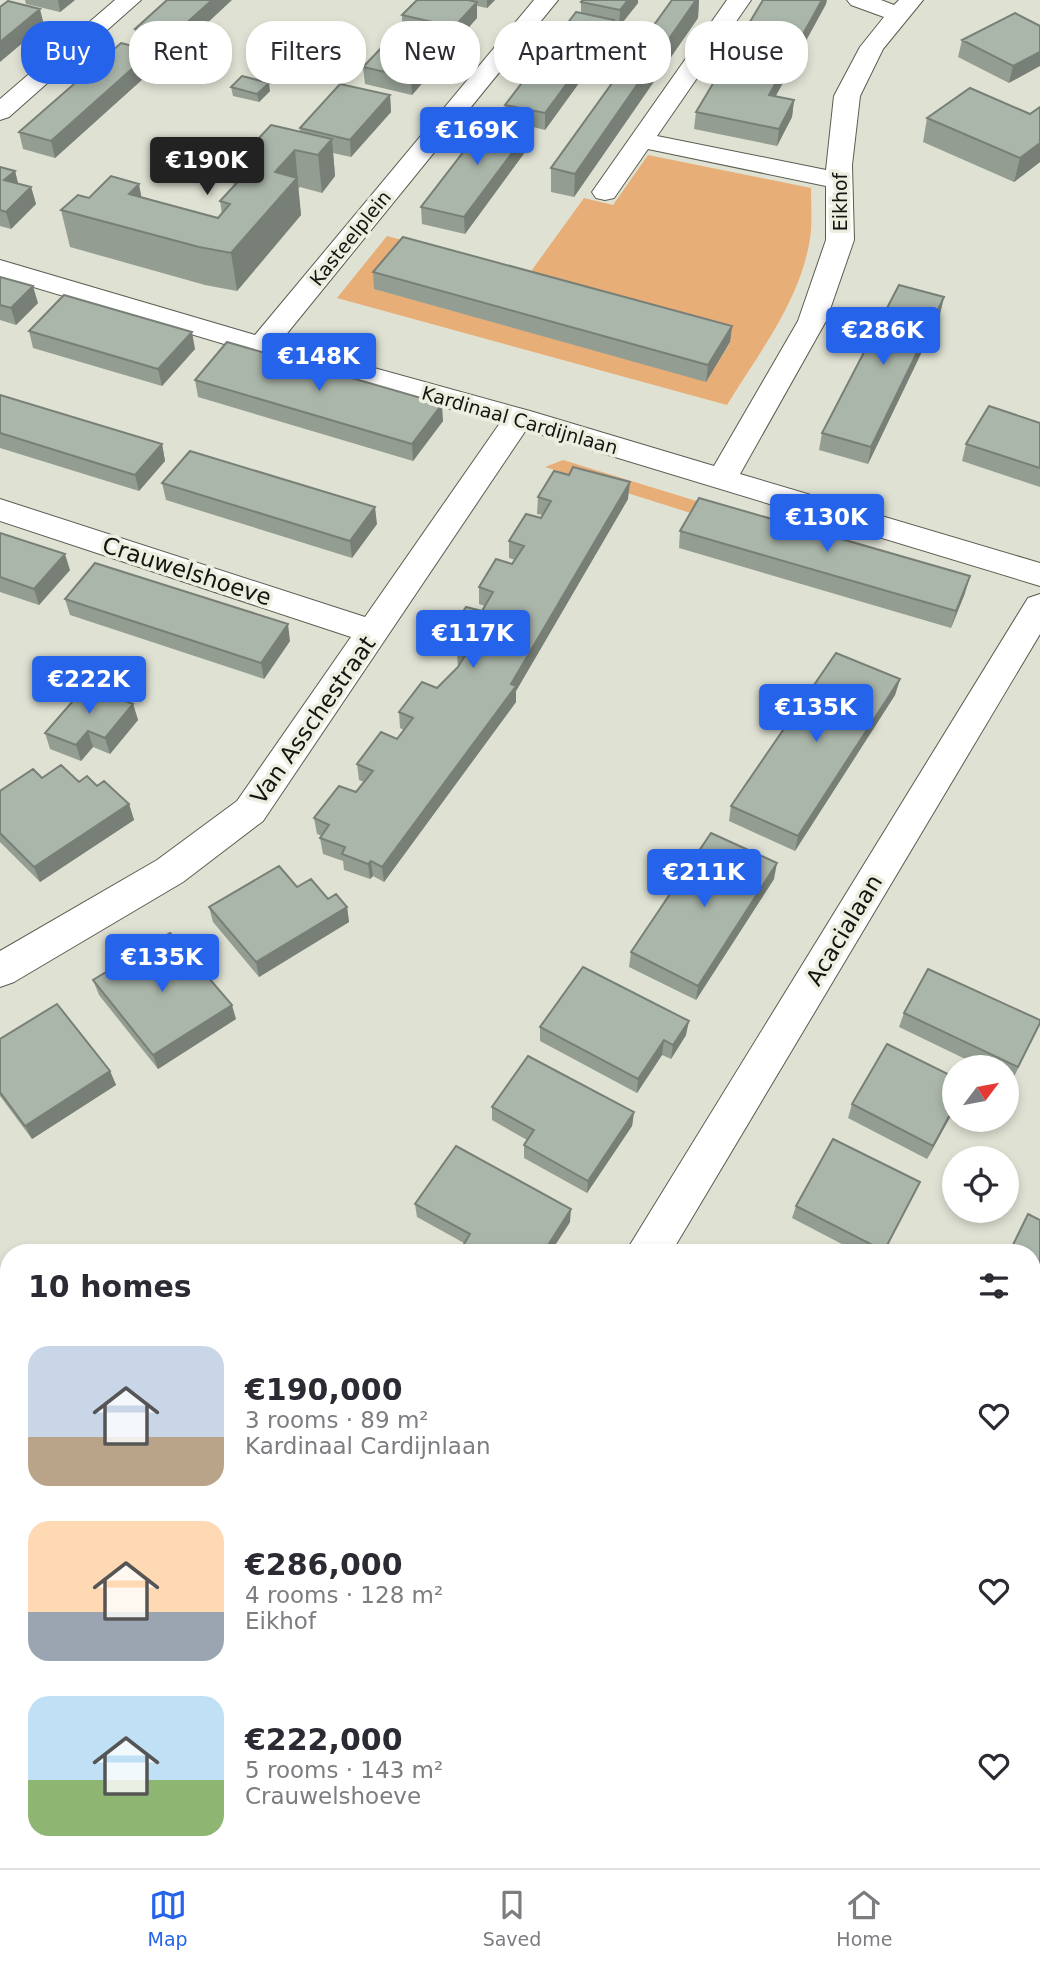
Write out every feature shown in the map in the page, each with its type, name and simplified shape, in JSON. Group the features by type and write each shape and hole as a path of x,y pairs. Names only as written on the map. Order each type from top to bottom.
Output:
{"street":[{"path":"0,112 130,0"},
{"name":"Kasteelplein","path":"261,346 546,0"},
{"path":"605,192 639,139 739,0"},
{"path":"859,0 905,7"},
{"name":"Eikhof","path":"722,479 812,321 840,240 839,181 847,96 872,47 905,7"},
{"path":"639,139 839,181"},
{"name":"Kardinaal Cardijnlaan","path":"0,268 261,346 519,418 1040,575"},
{"name":"Van Asschestraat","path":"0,971 170,871 250,811 519,418"},
{"name":"Crauwelshoeve","path":"0,510 373,632"},
{"name":"Acacialaan","path":"653,1244 1040,606"}],"shaded area":[{"path":"648,155 811,188 811,231 800,278 779,322 727,405 337,298 387,236 529,274 584,198 613,205","holes":["375,289 730,343 706,381"]},
{"path":"563,460 703,503 697,515 545,467"}],"building":[{"path":"167,0 212,0 189,21 144,21"},
{"path":"417,0 477,2 460,21 428,21 402,15"},
{"path":"628,0 620,10 581,2"},
{"path":"672,0 696,0 671,36 671,21 657,21"},
{"path":"763,0 822,0 808,25 808,21 750,21"},
{"path":"8,1 40,9 25,21 21,21 21,25 0,42 0,7"},
{"path":"576,12 614,20 613,21 569,21"},
{"path":"1015,13 1040,26 1040,52 1013,66 962,40"},
{"path":"121,43 129,45 129,71 115,84 115,48"},
{"path":"380,49 380,71 366,68 366,64"},
{"path":"242,76 246,77 246,84 268,84 257,94 231,87"},
{"path":"74,84 115,84 51,141 19,132"},
{"path":"340,84 390,95 350,140 300,128"},
{"path":"521,84 567,84 545,113 505,105"},
{"path":"612,84 638,84 575,174 551,168"},
{"path":"713,84 775,84 769,95 794,100 779,129 696,112"},
{"path":"970,88 1030,114 1040,107 1040,143 1020,158 927,118"},
{"path":"491,116 533,125 464,217 421,207"},
{"path":"271,125 332,139 318,155 295,150 275,172 297,178 231,253 61,210 78,195 89,198 111,176 139,184 129,194 218,218 230,204 220,201 247,172 231,168"},
{"path":"0,167 15,171 4,180 31,187 6,212 0,210"},
{"path":"403,237 732,326 708,365 373,272"},
{"path":"0,277 33,286 11,308 0,305"},
{"path":"899,285 944,297 871,447 822,433"},
{"path":"64,295 192,332 158,369 29,331"},
{"path":"227,342 442,404 412,444 195,380"},
{"path":"0,395 162,444 135,475 0,433"},
{"path":"989,406 1040,423 1040,468 966,444"},
{"path":"190,451 375,507 350,541 162,483"},
{"path":"573,467 630,482 511,684 516,686 382,867 371,861 368,864 342,854 345,847 320,838 329,825 314,818 339,786 356,792 373,771 357,764 381,732 397,739 413,718 399,712 422,682 437,688 458,667 466,654 457,651 463,640 448,635 466,607 482,611 493,592 479,587 496,559 512,564 524,546 509,541 526,514 541,518 551,501 538,497 554,471 569,475"},
{"path":"699,498 970,576 956,611 680,531"},
{"path":"0,533 65,554 34,589 0,577"},
{"path":"95,563 288,624 261,663 65,599"},
{"path":"836,653 900,679 798,836 731,806"},
{"path":"86,686 133,704 105,738 88,731 76,745 45,733"},
{"path":"61,765 79,782 87,776 97,786 104,781 129,804 34,867 0,833 0,791 33,769 42,778"},
{"path":"711,833 777,863 698,986 631,952"},
{"path":"279,866 297,887 311,879 328,899 336,894 347,907 256,962 209,907"},
{"path":"170,933 232,1005 153,1055 93,980"},
{"path":"583,967 689,1021 673,1045 664,1040 638,1079 540,1027"},
{"path":"928,969 1040,1020 1040,1023 1019,1065 1019,1055 993,1055 904,1013"},
{"path":"57,1004 110,1071 25,1126 0,1092 0,1039"},
{"path":"887,1044 942,1071 942,1129 933,1146 852,1104"},
{"path":"528,1056 634,1112 588,1181 524,1145 534,1130 492,1107"},
{"path":"833,1139 920,1182 888,1244 870,1244 796,1206"},
{"path":"456,1146 571,1209 549,1244 464,1244 470,1234 415,1204"},
{"path":"1028,1214 1040,1220 1040,1244 1013,1244"}]}
